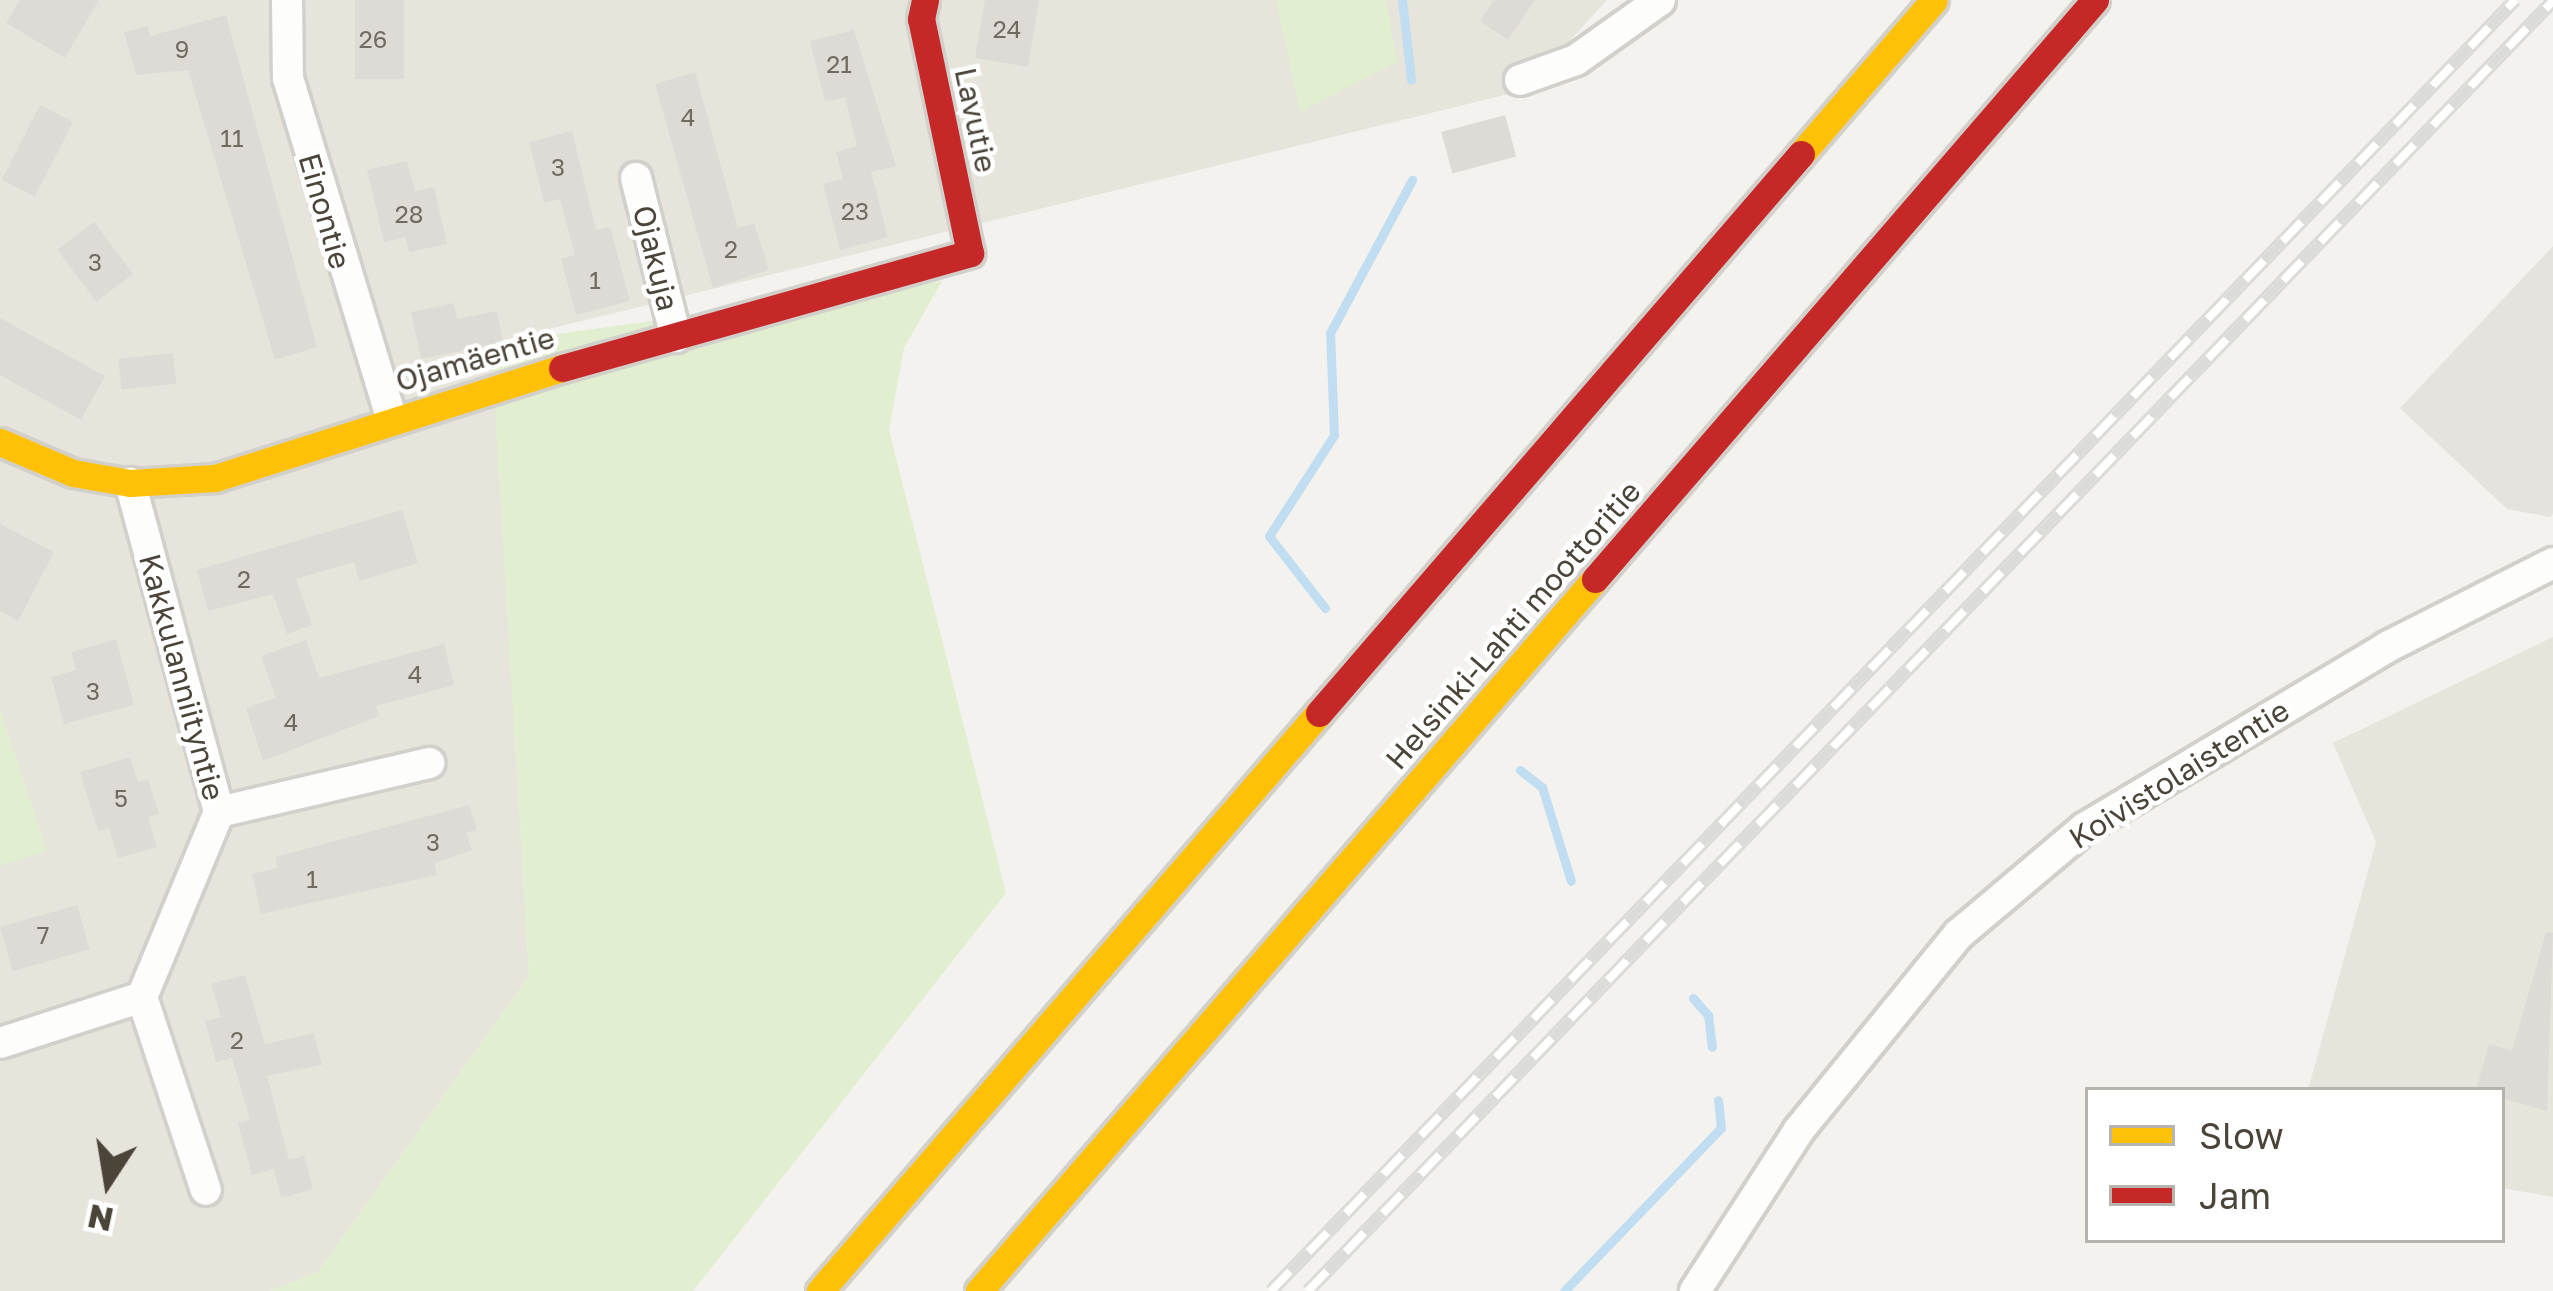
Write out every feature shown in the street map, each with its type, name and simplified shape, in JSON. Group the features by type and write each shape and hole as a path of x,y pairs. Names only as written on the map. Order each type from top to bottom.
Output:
{"main road":[{"name":"Lavutie","path":"926,0 921,19 970,254"},
{"path":"820,1291 1934,0"},
{"name":"Helsinki-Lahti moottoritie","path":"979,1291 2095,0"},
{"name":"Ojamäentie","path":"0,442 74,473 130,482 215,478 298,457 391,416 970,254"}],"street":[{"name":"Einontie","path":"287,0 288,78 364,349 391,416"},
{"path":"1520,80 1576,60 1660,0"},
{"name":"Ojakuja","path":"636,178 676,337"},
{"name":"Kakkulanniityntie","path":"130,482 220,812 142,997"},
{"name":"Koivistolaistentie","path":"1695,1291 1799,1130 1959,934 2085,828 2387,647 2553,562"},
{"path":"220,812 429,763"},
{"path":"0,1043 142,997 206,1190"}],"shaded area":[{"path":"0,0 1607,0 1525,90 492,343 529,976 318,1272 270,1291 0,1291"},
{"path":"2553,246 2550,517 2507,509 2400,408"},
{"path":"2553,637 2553,1197 2505,1189 2505,1087 2309,1087 2376,842 2333,743"}],"green space":[{"path":"1276,0 1386,0 1397,62 1300,112"},
{"path":"942,281 904,348 889,430 1006,893 693,1291 270,1291 318,1272 529,976 491,343"},
{"path":"0,710 47,851 0,866"}],"building":[{"path":"20,0 99,0 65,58 6,23"},
{"path":"355,0 404,0 404,79 355,79"},
{"path":"985,0 1039,0 1028,67 975,58"},
{"path":"1494,0 1535,0 1508,40 1480,21"},
{"path":"226,15 317,347 275,360 188,70 136,75 124,32 148,26 150,36"},
{"path":"854,30 896,166 871,172 888,237 840,250 823,184 843,179 836,152 857,146 845,97 825,102 810,41"},
{"path":"695,72 738,228 754,223 769,270 713,288 655,84"},
{"path":"40,105 73,122 35,197 2,180"},
{"path":"1505,115 1516,157 1452,174 1441,132"},
{"path":"572,131 596,230 610,227 630,301 576,315 561,259 575,255 560,199 544,203 529,142"},
{"path":"407,161 415,191 434,187 447,244 409,252 405,237 384,242 367,170"},
{"path":"94,222 133,274 96,302 57,250"},
{"path":"454,303 457,319 497,311 503,342 421,359 411,312"},
{"path":"0,318 105,376 81,420 0,375"},
{"path":"173,353 176,384 122,390 118,359"},
{"path":"402,510 418,563 359,581 354,562 296,579 312,625 287,634 273,594 208,611 197,570"},
{"path":"0,524 54,552 18,621 0,611"},
{"path":"116,639 134,705 64,724 51,677 76,670 71,652"},
{"path":"306,640 319,678 444,644 454,685 376,706 379,716 263,761 246,708 276,698 261,656"},
{"path":"130,757 138,782 148,779 159,814 148,817 157,847 118,858 109,828 98,831 80,772"},
{"path":"469,805 477,829 466,833 472,850 434,863 437,875 261,914 252,874 278,868 275,857"},
{"path":"77,905 90,949 13,971 0,927"},
{"path":"2546,932 2553,933 2547,1111 2505,1099 2505,1087 2477,1087 2489,1044 2512,1051"},
{"path":"245,975 265,1044 314,1033 322,1065 267,1076 289,1160 304,1156 313,1189 281,1198 274,1169 252,1175 238,1123 250,1120 232,1058 216,1062 205,1021 221,1017 211,984"}],"waterway":[{"path":"1402,0 1411,79"},
{"path":"1325,608 1269,536 1334,435 1330,333 1412,180"},
{"path":"1520,770 1542,787 1571,881"},
{"path":"1693,998 1708,1015 1712,1047"},
{"path":"1564,1291 1721,1128 1718,1100"}],"railway":[{"path":"1271,1291 2515,0"},
{"path":"1308,1291 2553,1"}],"traffic: slow":[{"path":"1801,154 1934,0"},
{"path":"0,442 73,473 130,483 215,478 562,368"},
{"path":"979,1291 1595,579"},
{"path":"820,1291 1319,713"}],"traffic: jam":[{"path":"562,368 970,253 921,19 925,0"},
{"path":"1595,579 2095,0"},
{"path":"1319,713 1801,154"}]}
